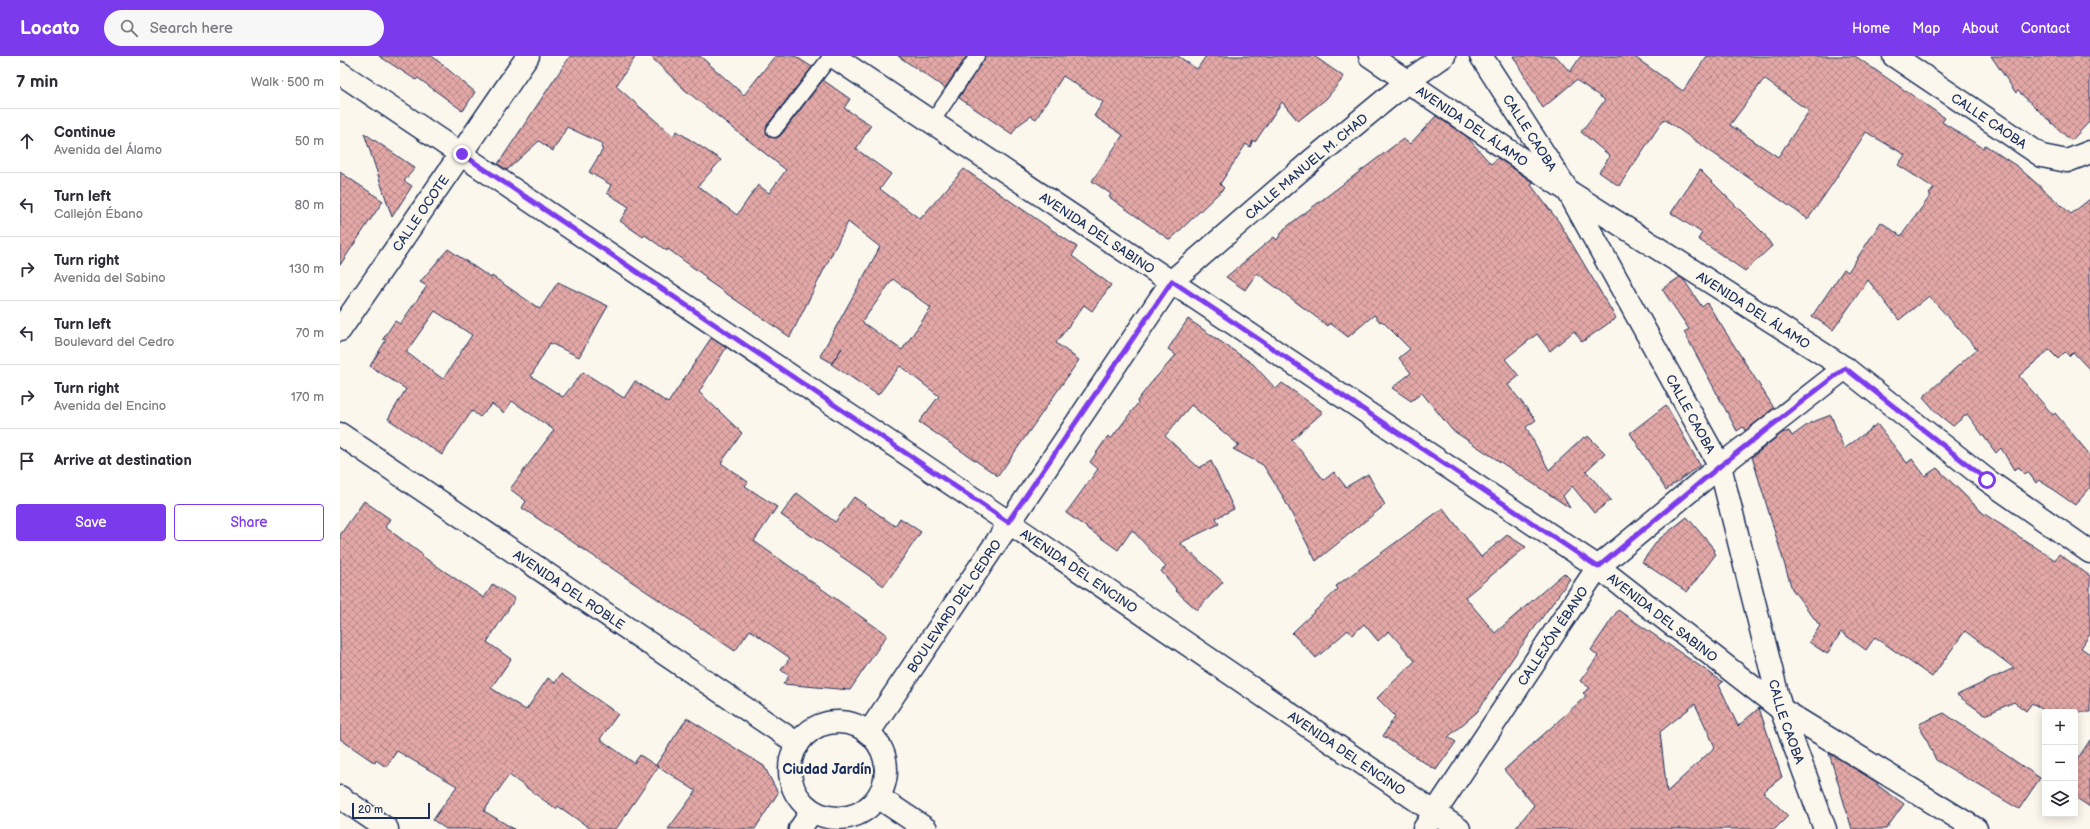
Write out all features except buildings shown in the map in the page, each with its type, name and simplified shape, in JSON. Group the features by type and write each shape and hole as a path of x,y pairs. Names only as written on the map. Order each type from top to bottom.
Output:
{"street":[{"name":"CALLE OCOTE","path":"340,330 528,56"},
{"name":"AVENIDA DEL SABINO","path":"832,56 1172,281 1598,567 1781,709 1976,829"},
{"name":"AVENIDA DEL ÁLAMO","path":"1370,56 1568,191 1845,368 1987,480 2090,552"},
{"name":"CALLE MANUEL M. CHAD","path":"1172,281 1408,81 1444,56"},
{"name":"CALLE CAOBA","path":"1481,56 1568,191 1720,466 1781,709 1825,829"},
{"name":"CALLE CAOBA","path":"1894,56 2042,156 2067,161 2090,152"},
{"name":"AVENIDA DEL ENCINO","path":"340,72 1008,522 1429,821 1459,829"},
{"name":"BOULEVARD DEL CEDRO","path":"868,732 1008,522 1172,281"},
{"name":"CALLEJÓN ÉBANO","path":"1429,821 1598,567 1720,466 1845,368"},
{"name":"AVENIDA DEL ROBLE","path":"340,434 798,744"},
{"path":"838,722 854,725 868,732 880,746 886,763 885,781 878,797 865,810 848,817 830,817 812,811 801,801 793,788 790,773 792,758 798,744 808,732 823,724 838,722"},
{"path":"340,797 387,829"},
{"path":"878,797 926,829"},
{"path":"800,829 812,811"}],"lane":[{"path":"774,130 832,56"},
{"path":"932,122 977,56"}],"district":[{"name":"Ciudad Jardín","path":"827,769"}],"route":[{"path":"462,154 1008,522 1172,281 1598,567 1720,466 1845,368 1987,480"}]}
